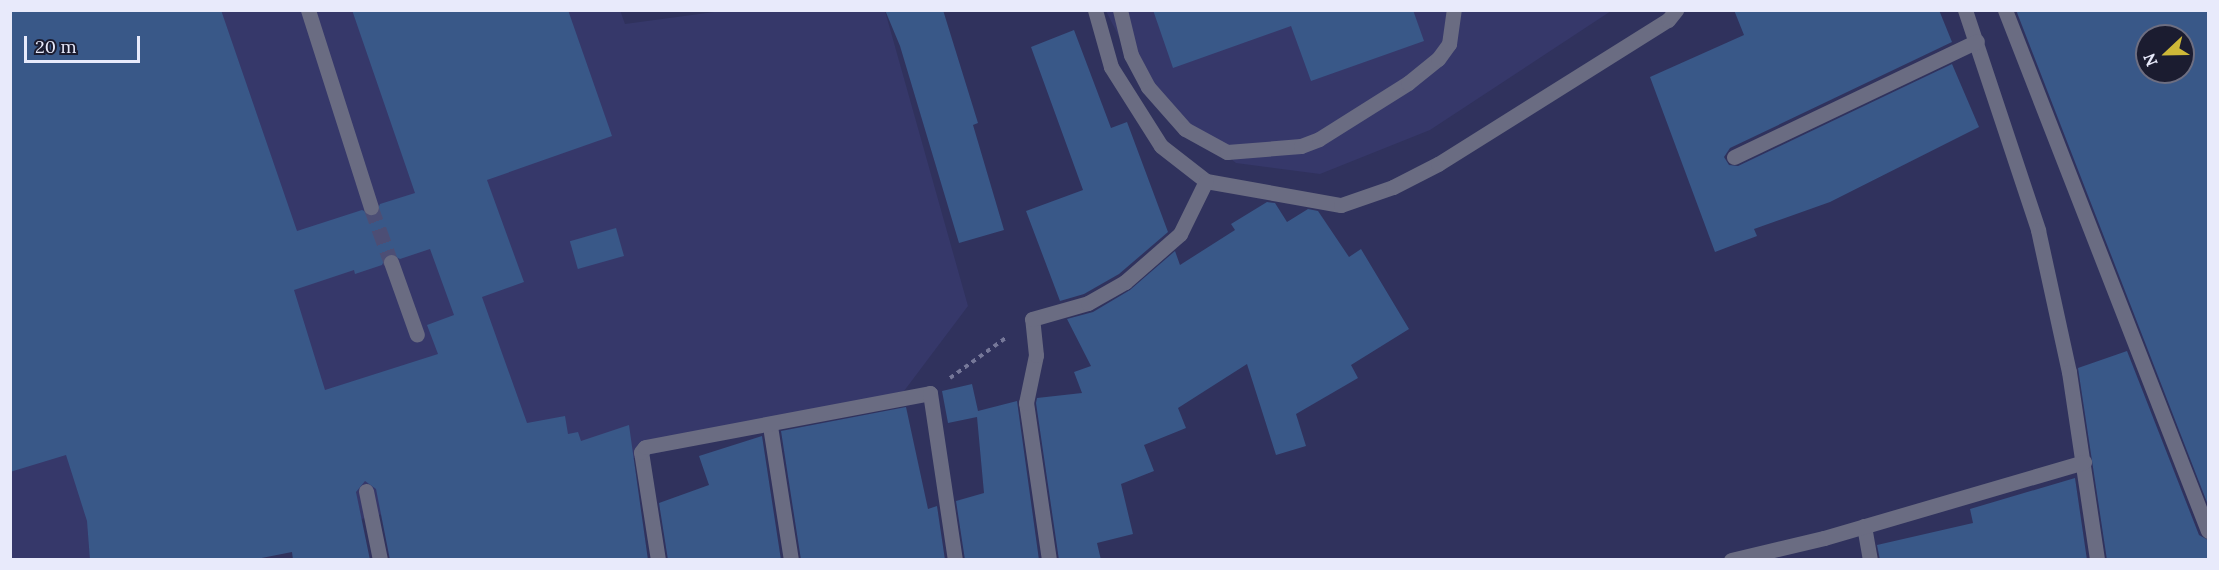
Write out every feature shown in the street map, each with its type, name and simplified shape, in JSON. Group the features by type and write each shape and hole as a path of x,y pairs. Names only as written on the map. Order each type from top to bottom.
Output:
{"street":[{"path":"308,10 371,207"},
{"path":"1095,10 1111,67 1161,146 1206,181 1341,205 1393,187 1438,164 1668,20 1676,10"},
{"path":"1120,10 1131,55 1148,87 1185,129 1227,152 1301,146 1319,139 1408,83 1438,59 1449,44 1454,10"},
{"path":"1965,10 2038,230 2084,462 2097,560"},
{"path":"2005,10 2208,531"},
{"path":"1734,157 1977,41"},
{"path":"1049,560 1026,403 1036,355 1032,319 1088,303 1125,282 1180,234 1206,181"},
{"path":"391,262 417,335"},
{"path":"658,560 641,452 645,447 770,426 930,393 955,560"},
{"path":"770,426 791,560"},
{"path":"1731,560 1747,558 1864,526 2084,462"},
{"path":"366,491 380,560"},
{"path":"1864,526 1870,560"}],"path":[{"path":"930,393 1032,319"}],"shaded area":[{"path":"620,10 625,24 729,10 885,11 968,306 898,399 182,559 11,559 10,11"},
{"path":"1106,11 1611,11 1430,130 1320,174 1236,163 1146,90"}],"building":[{"path":"10,10 221,10 297,231 362,210 375,216 380,204 415,193 352,10 568,10 612,136 487,180 524,282 482,297 527,423 565,416 568,434 578,432 581,441 629,425 648,560 390,560 376,489 365,481 356,492 370,560 293,560 292,552 251,560 90,560 87,521 66,455 10,472","holes":["430,249 454,315 427,325 438,354 325,390 294,290 354,270 355,274 382,265 388,253 400,259"]},
{"path":"885,10 943,10 978,123 973,125 1004,230 959,243 900,46"},
{"path":"1153,10 1413,10 1424,41 1311,81 1291,26 1173,68"},
{"path":"1734,10 1939,10 1952,42 1730,148 1724,157 1729,165 1738,166 1952,64 1979,127 1830,202 1754,229 1757,236 1715,252 1650,77 1744,35"},
{"path":"2016,10 2208,10 2208,505"},
{"path":"1074,30 1111,128 1127,122 1168,232 1119,274 1084,294 1060,301 1026,211 1083,190 1031,47"},
{"path":"1267,202 1275,203 1287,222 1308,209 1318,211 1349,257 1361,249 1409,329 1351,365 1358,378 1296,414 1306,446 1276,455 1247,364 1178,408 1186,428 1144,445 1154,471 1121,484 1133,534 1097,543 1101,560 1059,560 1036,403 1037,398 1082,393 1074,372 1091,366 1067,319 1093,312 1130,290 1175,251 1180,265 1235,230 1231,224"},
{"path":"616,228 624,256 578,269 570,241"},
{"path":"2127,351 2199,535 2208,540 2208,560 2107,560 2078,368"},
{"path":"972,384 978,411 1017,401 1039,560 965,560 956,501 984,493 977,417 948,423 942,391"},
{"path":"906,407 928,509 937,506 945,560 801,560 781,431"},
{"path":"762,436 781,560 668,560 659,503 709,485 699,456"},
{"path":"2075,478 2087,560 1880,560 1877,545 1973,523 1970,509"}],"tunnel":[{"path":"371,207 391,262"}]}
